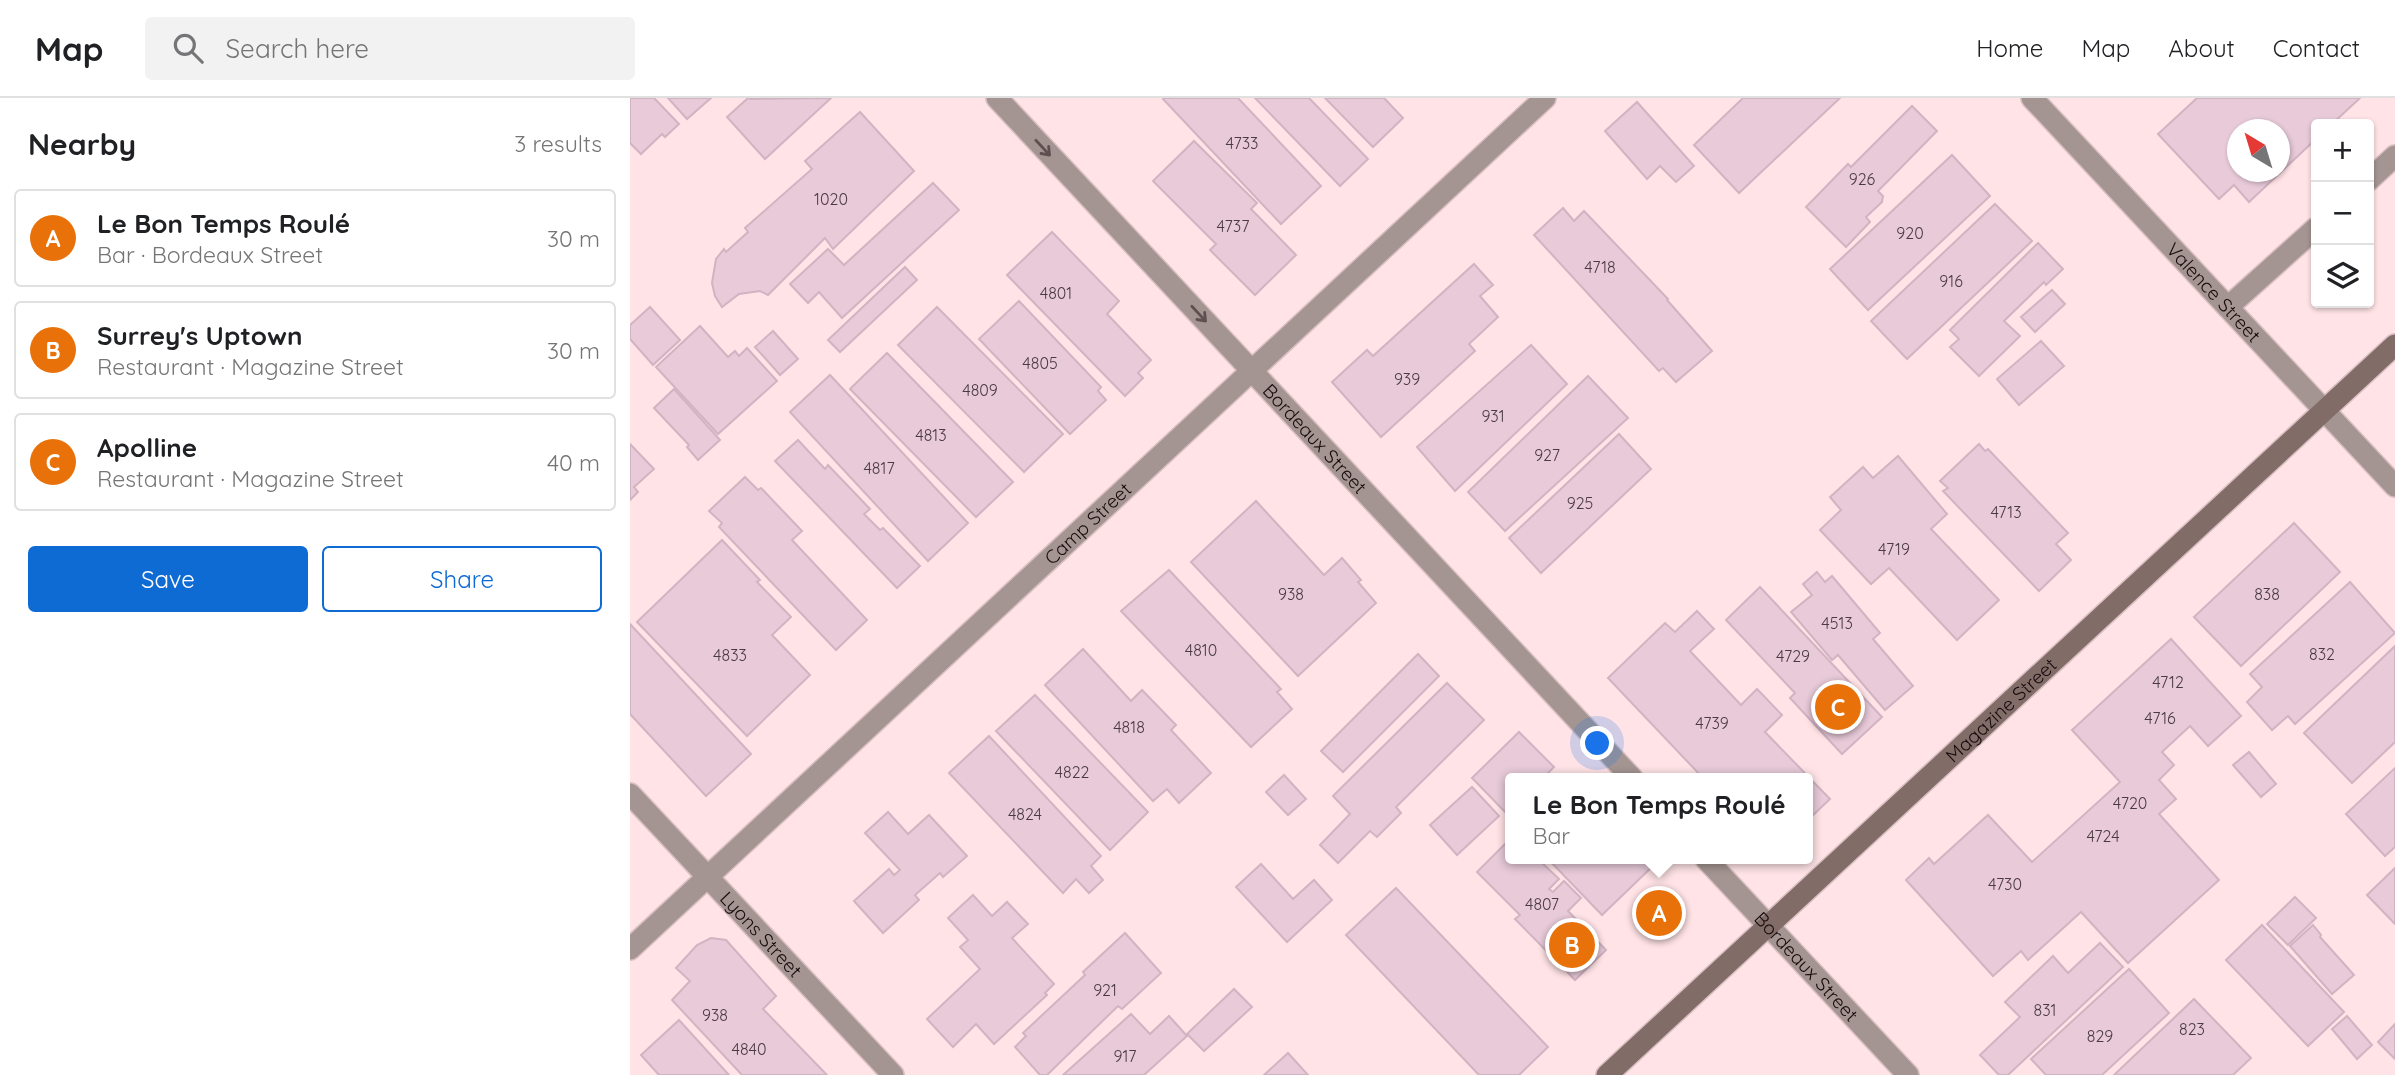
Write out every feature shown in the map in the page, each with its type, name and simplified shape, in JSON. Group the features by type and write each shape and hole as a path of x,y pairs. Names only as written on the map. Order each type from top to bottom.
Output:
{"street":[{"name":"Bordeaux Street","path":"997,98 1627,773"},
{"name":"Camp Street","path":"630,949 1545,98"},
{"name":"Valence Street","path":"2032,98 2395,486"},
{"path":"2374,175 2395,156"},
{"path":"2228,307 2311,232"},
{"name":"Magazine Street","path":"1608,1075 2395,345"},
{"name":"Lyons Street","path":"630,794 893,1075"},
{"name":"Bordeaux Street","path":"1711,864 1908,1075"}],"building":[{"path":"630,98 654,98 679,124 665,137 662,134 641,154 630,143"},
{"path":"668,98 711,98 687,119"},
{"path":"748,98 831,98 765,159 727,117"},
{"path":"1164,98 1238,98 1321,186 1281,224"},
{"path":"1255,98 1309,98 1368,159 1340,186"},
{"path":"1325,98 1384,98 1403,118 1373,147"},
{"path":"1743,98 1840,98 1739,193 1694,145"},
{"path":"2197,98 2360,98 2337,119 2311,119 2311,144 2290,163 2290,119 2227,119 2227,182 2270,182 2249,202 2234,185 2219,199 2158,134"},
{"path":"1637,102 1694,166 1676,182 1660,166 1647,179 1605,131"},
{"path":"1912,106 1937,131 1878,191 1883,196 1882,202 1866,217 1870,222 1846,247 1806,207 1848,164 1851,167"},
{"path":"860,112 914,171 833,249 825,238 768,295 760,291 739,294 722,307 715,296 712,283 716,259 724,249 726,252 748,232 745,228 812,169 805,161"},
{"path":"1194,141 1257,203 1251,209 1296,255 1255,295 1210,250 1216,244 1153,181"},
{"path":"1952,155 1990,196 1868,310 1830,269"},
{"path":"933,183 959,210 842,318 819,292 808,303 790,284 828,249 844,265"},
{"path":"1995,204 2032,241 1907,359 1871,321"},
{"path":"1563,208 1574,221 1584,211 1668,299 1712,351 1676,382 1663,368 1659,371 1534,235"},
{"path":"1052,232 1119,301 1107,314 1151,360 1138,373 1143,378 1125,396 1007,275"},
{"path":"2038,243 2063,269 2046,285 2044,282 2004,321 2020,336 1979,376 1950,347 1959,339 1950,330"},
{"path":"1474,264 1493,285 1480,296 1498,317 1469,344 1475,351 1381,437 1332,382 1367,350 1373,356"},
{"path":"905,267 917,280 840,352 828,340"},
{"path":"2052,290 2065,304 2035,332 2021,317"},
{"path":"1019,301 1101,387 1098,391 1106,400 1070,434 979,339"},
{"path":"650,307 680,340 653,365 630,339 630,325"},
{"path":"937,307 1063,434 1024,472 898,345"},
{"path":"700,326 728,357 735,351 739,356 747,348 777,381 718,434 656,367"},
{"path":"773,331 798,359 780,375 755,347"},
{"path":"2041,341 2064,366 2019,405 1997,379"},
{"path":"1531,345 1567,384 1455,491 1417,447"},
{"path":"887,353 1013,482 976,517 850,389"},
{"path":"830,375 968,523 928,561 790,412"},
{"path":"1588,376 1628,418 1505,531 1468,492"},
{"path":"674,389 720,440 698,460 687,447 689,445 654,408"},
{"path":"1619,434 1651,469 1541,573 1509,538"},
{"path":"798,440 825,469 828,465 870,509 864,514 880,530 883,528 920,566 897,588 775,461"},
{"path":"630,444 654,469 634,487 638,492 630,500"},
{"path":"1979,444 1985,451 1988,449 2068,533 2056,544 2071,560 2039,591 1943,491 1948,488 1940,481"},
{"path":"1898,456 1947,514 1931,529 1999,600 1957,640 1889,568 1871,584 1820,530 1841,510 1830,497 1863,467 1873,478"},
{"path":"745,477 758,490 761,488 802,531 792,540 867,620 836,650 719,527 722,523 709,511"},
{"path":"1256,501 1324,575 1342,558 1376,603 1298,676 1191,562"},
{"path":"2294,523 2340,572 2241,666 2194,617"},
{"path":"722,540 791,617 772,635 810,675 747,736 637,622"},
{"path":"1169,570 1281,689 1277,692 1292,709 1251,747 1121,611"},
{"path":"1817,572 1825,582 1832,576 1880,633 1873,639 1913,686 1885,710 1838,655 1832,660 1791,612 1812,595 1803,584"},
{"path":"2350,582 2395,633 2295,724 2288,716 2272,730 2247,702 2262,687 2250,674"},
{"path":"1760,587 1882,717 1842,754 1790,698 1795,693 1726,620"},
{"path":"1697,611 1714,629 1690,651 1741,705 1757,689 1782,715 1765,732 1805,773 1698,773 1608,678 1665,623 1675,632"},
{"path":"630,624 751,754 706,796 630,714"},
{"path":"2171,639 2241,716 2208,746 2190,726 2162,752 2174,765 2159,780 2176,799 2159,814 2219,880 2128,963 2081,912 2028,960 2021,951 1993,976 1906,880 1929,858 1934,864 1988,815 2032,862 2120,782 2072,730"},
{"path":"2395,646 2395,742 2352,783 2304,733"},
{"path":"1083,649 1131,701 1142,690 1176,725 1171,730 1211,773 1179,803 1167,789 1153,801 1045,685"},
{"path":"1418,654 1439,676 1343,772 1321,751"},
{"path":"1447,683 1484,720 1396,807 1401,813 1377,837 1370,831 1338,863 1320,845 1350,814 1333,796"},
{"path":"1035,695 1148,812 1110,850 996,731"},
{"path":"1519,732 1554,767 1548,773 1505,773 1505,812 1472,778"},
{"path":"989,736 1101,856 1091,866 1103,880 1089,893 1076,879 1063,893 949,773"},
{"path":"2249,752 2276,784 2261,797 2233,765"},
{"path":"2395,768 2395,847 2385,856 2346,814"},
{"path":"1284,775 1306,799 1288,815 1266,792"},
{"path":"1813,781 1830,799 1813,815"},
{"path":"1472,787 1499,816 1457,855 1430,825"},
{"path":"888,812 908,834 929,815 967,856 943,877 940,873 915,895 919,900 883,933 854,901 889,869 894,875 900,870 865,833"},
{"path":"1505,844 1505,864 1543,864 1559,879 1549,889 1553,892 1564,881 1581,898 1568,911 1606,950 1575,980 1515,919 1520,915 1477,872"},
{"path":"1261,864 1293,899 1314,880 1332,900 1287,942 1236,887"},
{"path":"1553,864 1655,864 1602,915"},
{"path":"2395,868 2395,924 2367,895"},
{"path":"1396,888 1548,1047 1519,1075 1479,1075 1346,935"},
{"path":"973,895 992,916 1007,902 1028,924 1012,938 1054,984 1045,993 1047,995 994,1044 976,1024 953,1047 927,1019 980,969 960,947 968,940 948,918"},
{"path":"2295,897 2316,918 2288,945 2267,924"},
{"path":"2262,925 2344,1012 2308,1046 2226,960"},
{"path":"2313,925 2320,937 2354,975 2332,994 2290,946"},
{"path":"1125,933 1161,973 1122,1009 1118,1006 1047,1075 1040,1075 1015,1047 1026,1036 1023,1033"},
{"path":"711,938 726,940 776,996 763,1009 827,1075 742,1075 672,1000 690,981 676,968 697,945"},
{"path":"2100,943 2123,967 2008,1075 1999,1075 1980,1055 2020,1017 2005,1002 2053,956 2068,973"},
{"path":"2129,969 2169,1013 2102,1075 2046,1075 2031,1059"},
{"path":"1234,989 1252,1007 1204,1051 1187,1034"},
{"path":"2194,999 2251,1058 2233,1075 2114,1075"},
{"path":"1131,1014 1150,1034 1169,1016 1187,1036 1144,1075 1063,1075"},
{"path":"2347,1016 2372,1045 2357,1059 2332,1029"},
{"path":"679,1020 729,1075 659,1075 641,1055"},
{"path":"2395,1024 2395,1059 2378,1042"},
{"path":"1288,1053 1308,1075 1264,1075"}],"place":[{"name":"Apolline","path":"1838,707"},
{"name":"Le Bon Temps Roulé","path":"1659,913"},
{"name":"Surrey's Uptown","path":"1572,945"}]}
